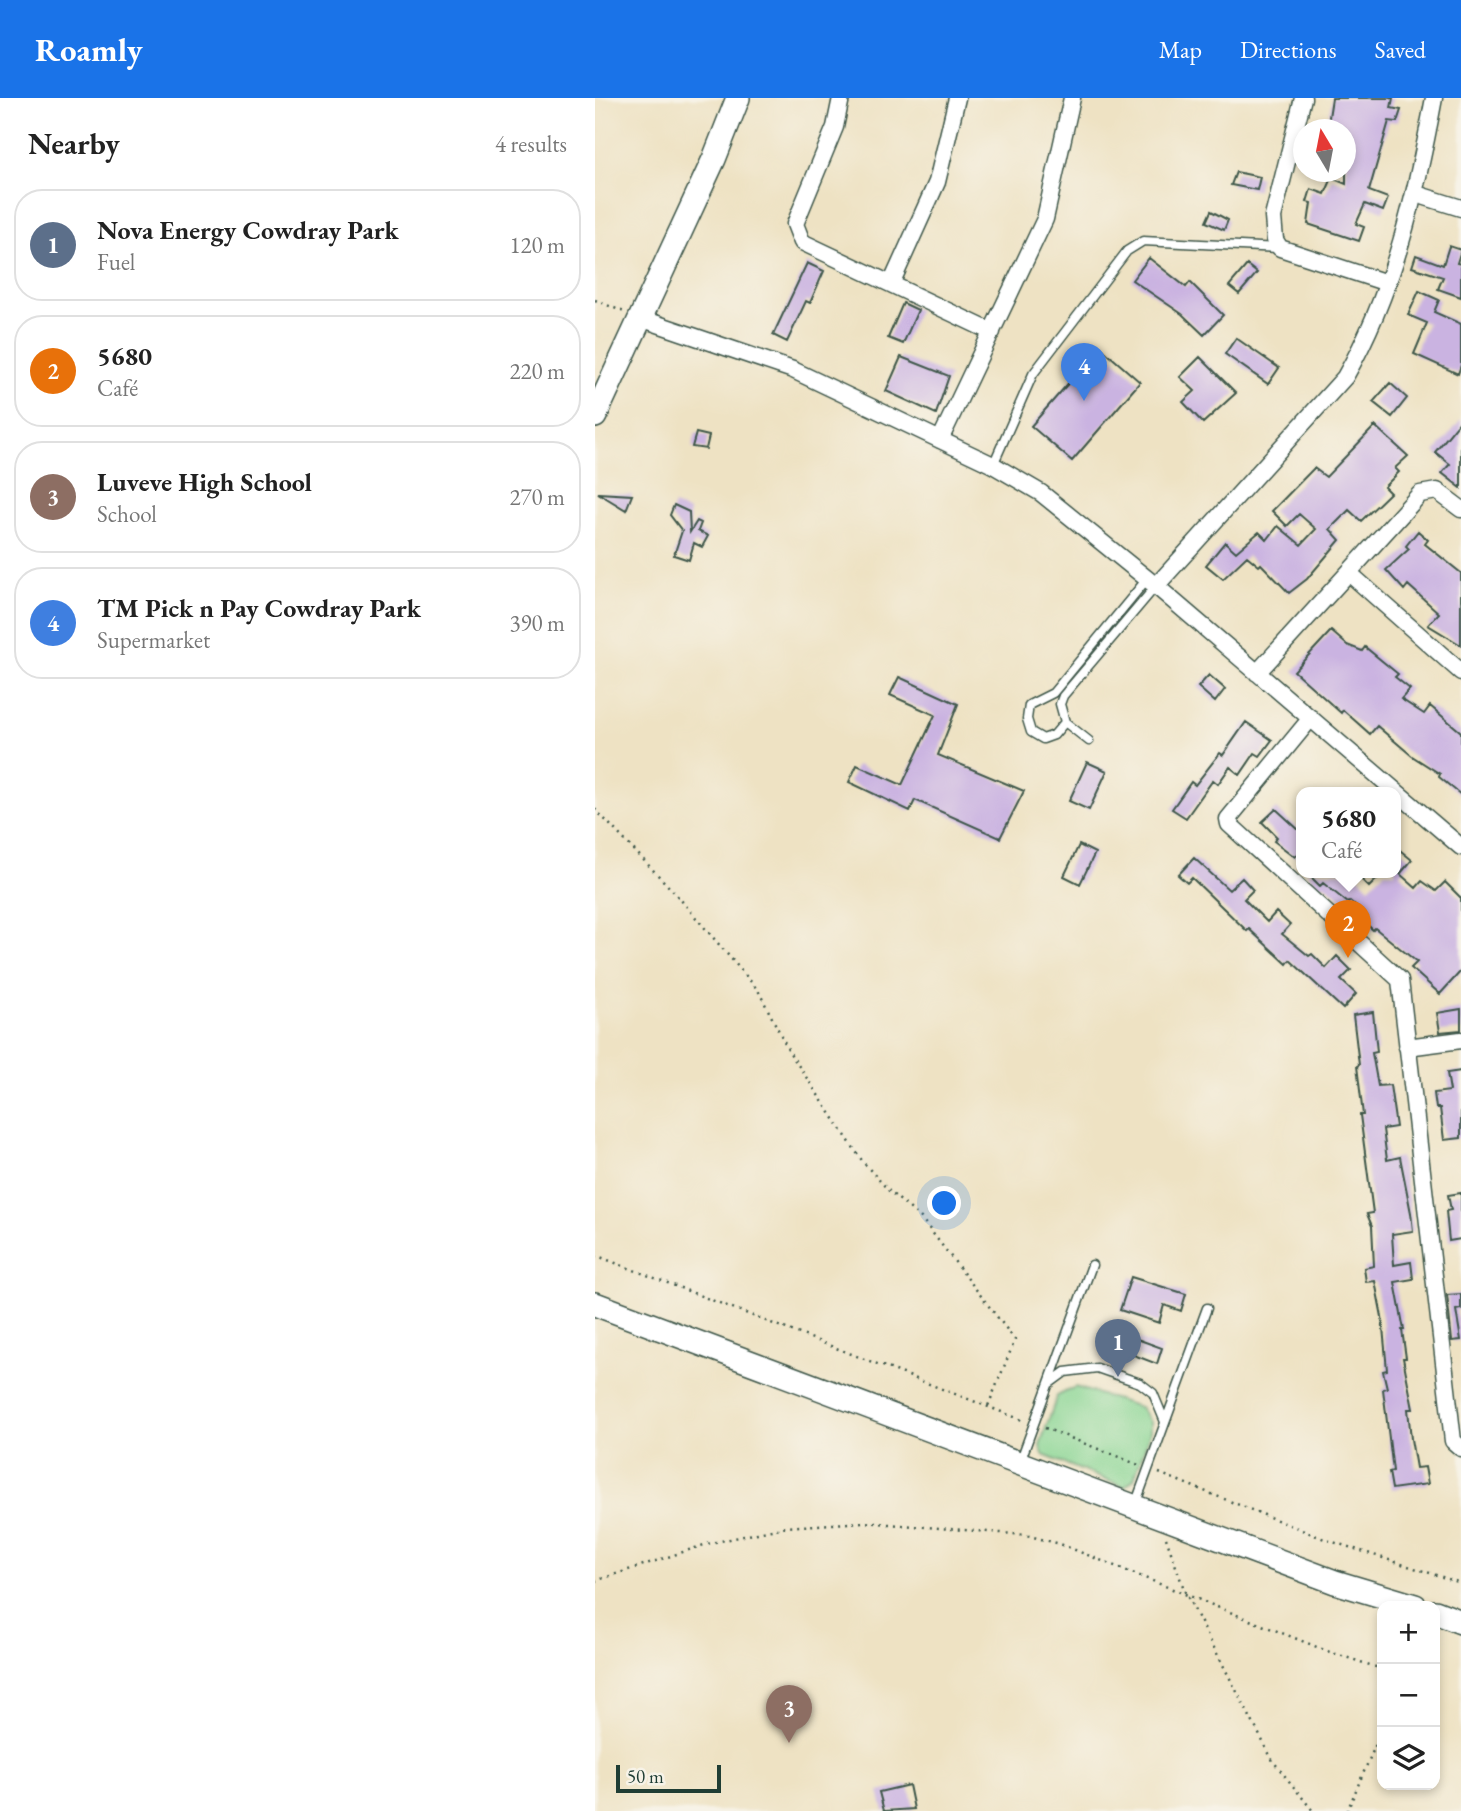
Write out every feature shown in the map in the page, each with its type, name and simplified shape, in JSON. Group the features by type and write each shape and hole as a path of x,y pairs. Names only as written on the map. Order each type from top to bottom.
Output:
{"street":[{"path":"595,416 714,159 738,98"},
{"path":"841,98 835,127 795,224 802,242 992,332"},
{"path":"891,284 937,182 957,98"},
{"path":"940,440 1045,219 1072,98"},
{"path":"1303,98 1273,218 1275,240 1280,248 1387,283"},
{"path":"1152,582 1345,377 1372,326 1416,194 1434,98"},
{"path":"1416,194 1461,208"},
{"path":"640,318 793,370 993,466 1062,508 1391,787"},
{"path":"1257,673 1420,494 1437,491 1461,509"},
{"path":"1349,573 1461,673"},
{"path":"1311,718 1229,815 1229,824 1400,980 1453,1441 1461,1448"},
{"path":"1401,795 1461,847"},
{"path":"1407,1047 1461,1040"},
{"path":"595,1304 1335,1582 1398,1601"},
{"path":"1440,1614 1461,1622"}],"lane":[{"path":"993,466 1033,374 1126,251 1143,241 1280,248"},
{"path":"1089,741 1065,722 1060,704 1063,696 1152,582"},
{"path":"1065,722 1053,735 1044,739 1031,732 1027,719 1029,705 1053,693 1152,582"},
{"path":"1020,1462 1092,1265"},
{"path":"1135,1505 1207,1308"},
{"path":"1048,1385 1065,1372 1097,1368 1140,1383 1153,1393 1165,1422"}],"path":[{"path":"595,300 640,318"},
{"path":"595,809 674,892 758,990 790,1053 863,1162 890,1192 921,1218 1015,1340 988,1406"},
{"path":"1157,1513 1185,1592 1273,1761 1313,1811"},
{"path":"595,1581 707,1544 785,1527 863,1522 1027,1535 1060,1544 1327,1651 1377,1668"},
{"path":"1347,1811 1377,1742"}],"green space":[{"path":"1075,1387 1140,1407 1150,1422 1150,1432 1134,1479 1124,1487 1043,1455 1040,1445 1057,1396"}],"building":[{"path":"1332,98 1393,98 1391,108 1401,110 1397,122 1389,121 1369,191 1388,198 1383,211 1365,204 1356,224 1364,227 1359,241 1308,224 1311,203 1307,202 1311,189 1325,194 1330,182 1356,182 1356,119 1329,119"},
{"path":"1236,172 1260,177 1257,190 1231,185"},
{"path":"1211,211 1228,220 1224,230 1206,222"},
{"path":"1449,246 1461,250 1457,263 1461,264 1461,297 1438,289 1443,277 1412,267 1416,255 1443,265"},
{"path":"1149,258 1186,287 1190,282 1223,315 1204,335 1182,314 1132,280"},
{"path":"807,263 824,271 810,303 806,301 787,342 773,335"},
{"path":"1247,265 1257,273 1239,294 1229,286"},
{"path":"1419,291 1439,300 1434,312 1461,324 1461,365 1458,374 1414,354 1427,323 1408,315"},
{"path":"903,303 918,310 903,344 888,338"},
{"path":"1236,338 1279,368 1268,384 1225,354"},
{"path":"1100,347 1140,382 1072,461 1031,426"},
{"path":"901,357 949,376 936,414 886,391"},
{"path":"1200,357 1236,393 1203,423 1183,402 1195,391 1180,377"},
{"path":"1390,383 1407,398 1392,417 1373,402"},
{"path":"1461,420 1461,488 1442,473 1450,464 1435,452"},
{"path":"1375,426 1408,456 1395,468 1399,472 1384,487 1390,493 1361,521 1349,510 1330,529 1340,540 1307,579 1289,593 1261,564 1259,566 1247,556 1223,579 1206,565 1225,542 1236,552 1259,532 1267,540 1278,526 1301,545 1316,529 1299,514 1287,526 1272,511 1314,468 1326,477"},
{"path":"696,433 709,436 706,449 692,447"},
{"path":"598,493 632,495 626,510"},
{"path":"674,505 689,512 690,532 697,521 701,523 698,531 708,536 702,547 694,543 689,560 674,555 682,531 670,515"},
{"path":"1418,531 1428,540 1425,544 1461,573 1461,645 1428,625 1439,613 1408,585 1404,590 1386,570 1409,549 1406,546"},
{"path":"1331,631 1347,645 1362,651 1365,647 1398,674 1395,677 1410,689 1401,699 1424,714 1430,706 1461,732 1461,795 1439,777 1440,774 1412,756 1377,726 1370,734 1343,710 1341,713 1294,671"},
{"path":"1209,675 1225,689 1215,702 1198,687"},
{"path":"899,677 958,704 938,755 1024,791 1000,838 915,800 910,811 849,782 857,765 902,785 935,715 890,695"},
{"path":"1246,722 1272,740 1260,756 1255,753 1240,775 1230,767 1218,784 1213,780 1186,818 1172,809 1191,782 1195,785 1220,753 1223,755"},
{"path":"1087,762 1107,771 1089,810 1069,801"},
{"path":"1276,809 1296,827 1295,857 1274,841 1277,837 1262,822"},
{"path":"1079,845 1095,853 1080,884 1064,876"},
{"path":"1401,851 1412,860 1401,873"},
{"path":"1194,858 1229,890 1242,878 1253,890 1244,899 1267,922 1276,912 1290,925 1282,934 1309,956 1312,954 1326,968 1337,956 1351,970 1341,980 1356,994 1343,1009 1290,960 1287,964 1249,929 1247,931 1192,878 1187,883 1178,875"},
{"path":"1401,875 1416,888 1422,881 1436,891 1445,882 1461,898 1461,971 1440,994 1411,968 1417,962 1363,921 1367,916 1350,901 1348,903 1323,883 1320,886 1312,878 1360,878 1369,887 1378,878 1401,878"},
{"path":"1461,1009 1461,1030 1440,1032 1437,1013"},
{"path":"1373,1012 1377,1052 1372,1053 1378,1086 1390,1085 1396,1127 1383,1129 1387,1160 1400,1157 1411,1213 1413,1231 1392,1234 1394,1265 1411,1262 1413,1279 1395,1282 1404,1330 1406,1358 1403,1358 1413,1409 1408,1409 1411,1439 1416,1468 1425,1467 1428,1484 1392,1489 1389,1472 1393,1471 1383,1389 1387,1388 1383,1371 1387,1370 1382,1317 1375,1281 1366,1282 1364,1268 1374,1266 1372,1226 1367,1214 1373,1213 1360,1115 1363,1115 1353,1015"},
{"path":"1461,1071 1461,1138 1444,1140 1440,1108 1436,1108 1434,1093 1450,1091 1447,1073"},
{"path":"1461,1193 1461,1239 1449,1241 1446,1211 1451,1210 1448,1195"},
{"path":"1131,1277 1186,1294 1181,1311 1164,1305 1159,1323 1120,1310"},
{"path":"1461,1294 1461,1309 1456,1310 1461,1340 1452,1341 1447,1295"},
{"path":"1137,1339 1162,1348 1157,1364 1131,1354"},
{"path":"909,1785 914,1809 884,1811 879,1792"}],"place":[{"name":"TM Pick n Pay Cowdray Park","path":"1084,401"},
{"name":"5680","path":"1348,958"},
{"name":"Nova Energy Cowdray Park","path":"1118,1377"},
{"name":"Luveve High School","path":"789,1743"}]}
